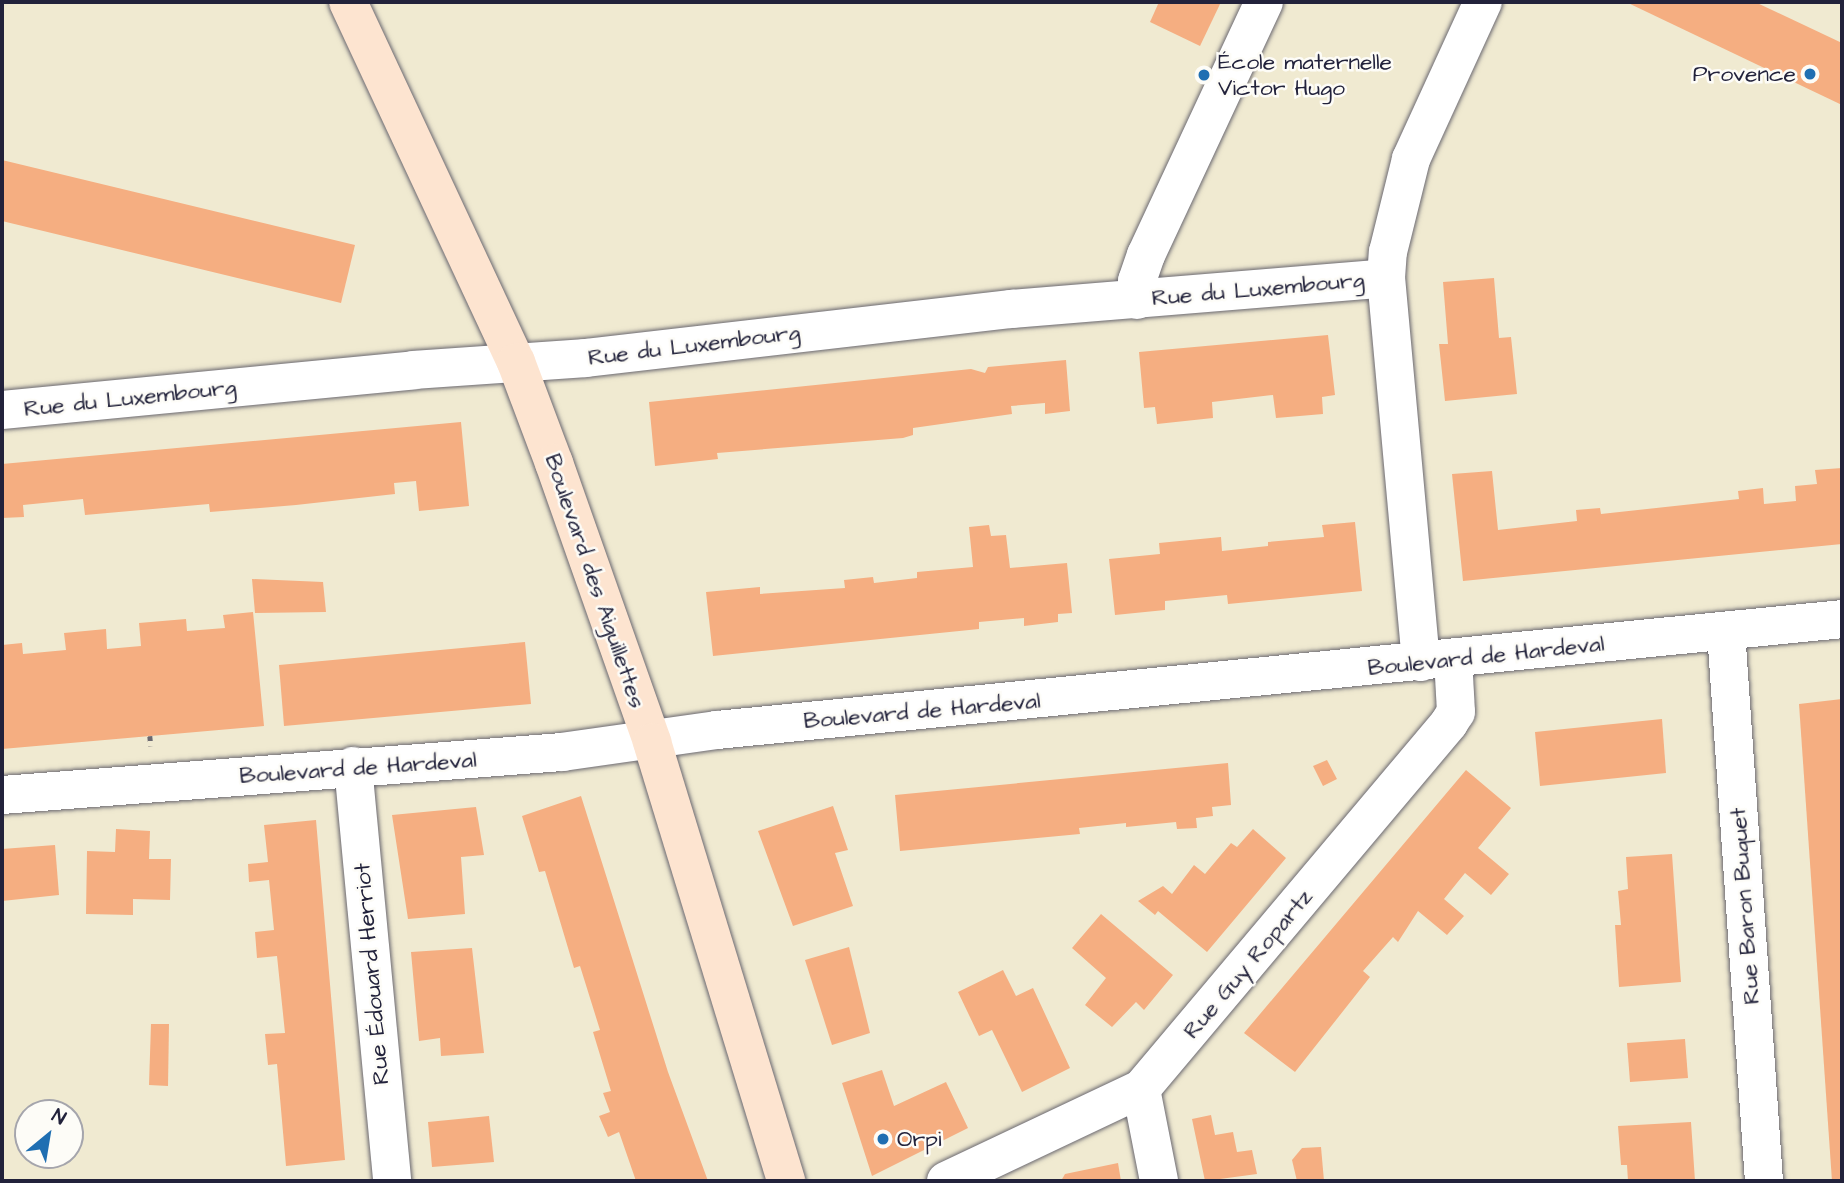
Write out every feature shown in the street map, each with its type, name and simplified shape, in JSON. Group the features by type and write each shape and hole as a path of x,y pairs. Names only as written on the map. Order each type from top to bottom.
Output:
{"main road":[{"name":"Boulevard des Aiguillettes","path":"348,2 516,362 652,742 786,1181"}],"street":[{"path":"1137,299 1137,281 1146,256 1264,2"},
{"name":"Rue Guy Ropartz","path":"946,1181 1141,1089 1456,712 1437,661 1386,278 1393,220 1411,159 1472,5"},
{"name":"Rue du Luxembourg","path":"2,410 516,362 1137,299 1386,278"},
{"name":"Boulevard de Hardeval","path":"2,795 353,766 394,768 652,742 717,730 1842,620"},
{"name":"Rue Baron Buquet","path":"1726,631 1764,1181"},
{"name":"Rue Édouard Herriot","path":"353,766 392,1181"},
{"path":"1141,1089 1159,1181"}],"building":[{"path":"1159,2 1221,2 1200,46 1150,22"},
{"name":"Provence","path":"1626,2 1755,2 1842,43 1842,105"},
{"path":"2,160 355,245 341,303 2,221"},
{"path":"1494,278 1499,338 1511,337 1517,394 1445,401 1439,344 1448,344 1443,282"},
{"path":"1328,335 1335,395 1322,397 1323,414 1276,418 1273,395 1212,402 1213,418 1157,424 1155,407 1144,408 1139,352"},
{"path":"1066,360 1070,411 1045,414 1045,403 1011,406 1012,414 913,428 913,435 903,438 717,453 718,459 655,466 649,402 971,369 985,373 988,367"},
{"path":"461,422 469,506 419,511 416,481 394,483 395,494 296,505 210,512 209,504 85,515 83,499 23,505 24,517 2,518 2,464"},
{"path":"1842,468 1842,544 1463,581 1452,474 1492,471 1498,530 1577,521 1576,510 1600,508 1601,514 1739,499 1738,491 1763,488 1764,504 1796,501 1795,486 1817,484 1815,470"},
{"path":"1355,522 1362,591 1228,604 1227,595 1165,601 1165,610 1115,615 1109,559 1160,554 1159,543 1221,537 1222,551 1268,546 1268,542 1324,537 1322,525"},
{"path":"989,525 991,536 1006,535 1010,568 1067,563 1072,613 1058,614 1058,622 1024,626 1024,618 979,622 979,629 713,656 706,592 760,587 760,594 845,588 844,580 873,577 874,583 917,578 917,572 973,567 969,527"},
{"path":"252,579 323,582 326,612 255,613"},
{"path":"253,612 264,726 2,749 2,645 22,643 23,654 66,650 64,633 106,629 107,649 141,646 139,623 186,619 187,631 225,628 223,615"},
{"path":"525,642 531,704 284,726 279,665"},
{"path":"1842,699 1842,1181 1832,1181 1799,704"},
{"path":"1662,719 1666,773 1540,786 1535,732"},
{"path":"1327,760 1337,779 1323,786 1313,766"},
{"path":"1228,763 1231,805 1212,807 1213,816 1196,818 1197,828 1177,829 1176,822 1126,827 1126,823 1079,828 1080,834 900,851 895,795"},
{"path":"1466,770 1511,808 1478,848 1509,874 1491,895 1465,873 1444,899 1464,916 1447,935 1418,911 1398,942 1393,937 1363,971 1370,977 1295,1072 1244,1033"},
{"path":"581,796 668,1072 708,1181 636,1181 619,1132 608,1137 599,1116 610,1112 603,1093 611,1091 593,1032 600,1030 580,966 574,968 545,871 539,872 522,816"},
{"path":"833,806 848,850 835,853 853,906 793,926 758,831"},
{"path":"476,807 484,855 461,857 465,914 408,919 392,815"},
{"path":"316,820 345,1160 286,1166 277,1064 268,1065 265,1034 285,1033 277,956 257,958 255,932 274,930 269,880 249,882 248,864 268,862 264,825"},
{"path":"116,829 150,831 149,859 171,859 170,900 133,899 133,915 86,914 87,851 115,852"},
{"path":"1253,829 1286,858 1207,952 1158,911 1155,915 1138,901 1163,886 1172,894 1194,865 1205,874 1231,843 1237,847"},
{"path":"55,845 59,895 2,901 2,849"},
{"path":"1672,854 1681,982 1619,987 1615,925 1621,925 1618,891 1628,889 1626,857"},
{"path":"1101,914 1173,975 1144,1010 1136,1002 1112,1027 1085,1005 1106,978 1072,948"},
{"path":"849,947 870,1033 832,1045 805,960"},
{"path":"472,948 484,1053 441,1056 440,1038 419,1041 411,952"},
{"path":"1003,970 1016,996 1033,988 1070,1068 1022,1092 992,1030 979,1036 958,992"},
{"path":"151,1024 169,1024 168,1086 149,1085"},
{"path":"1685,1039 1688,1078 1630,1082 1627,1043"},
{"path":"882,1070 894,1106 946,1082 968,1128 872,1176 842,1083"},
{"path":"1211,1115 1215,1135 1233,1132 1237,1152 1252,1150 1257,1174 1205,1181 1192,1119"},
{"path":"489,1116 494,1162 432,1167 428,1122"},
{"path":"1691,1122 1695,1181 1628,1181 1627,1165 1621,1165 1618,1126"},
{"path":"1321,1147 1324,1181 1297,1181 1292,1160 1302,1148"},
{"path":"1118,1163 1121,1181 1061,1181 1065,1174"}],"place":[{"name":"Provence","path":"1810,74"},
{"name":"École maternelle Victor Hugo","path":"1204,75"},
{"name":"Orpi","path":"883,1139"}]}
